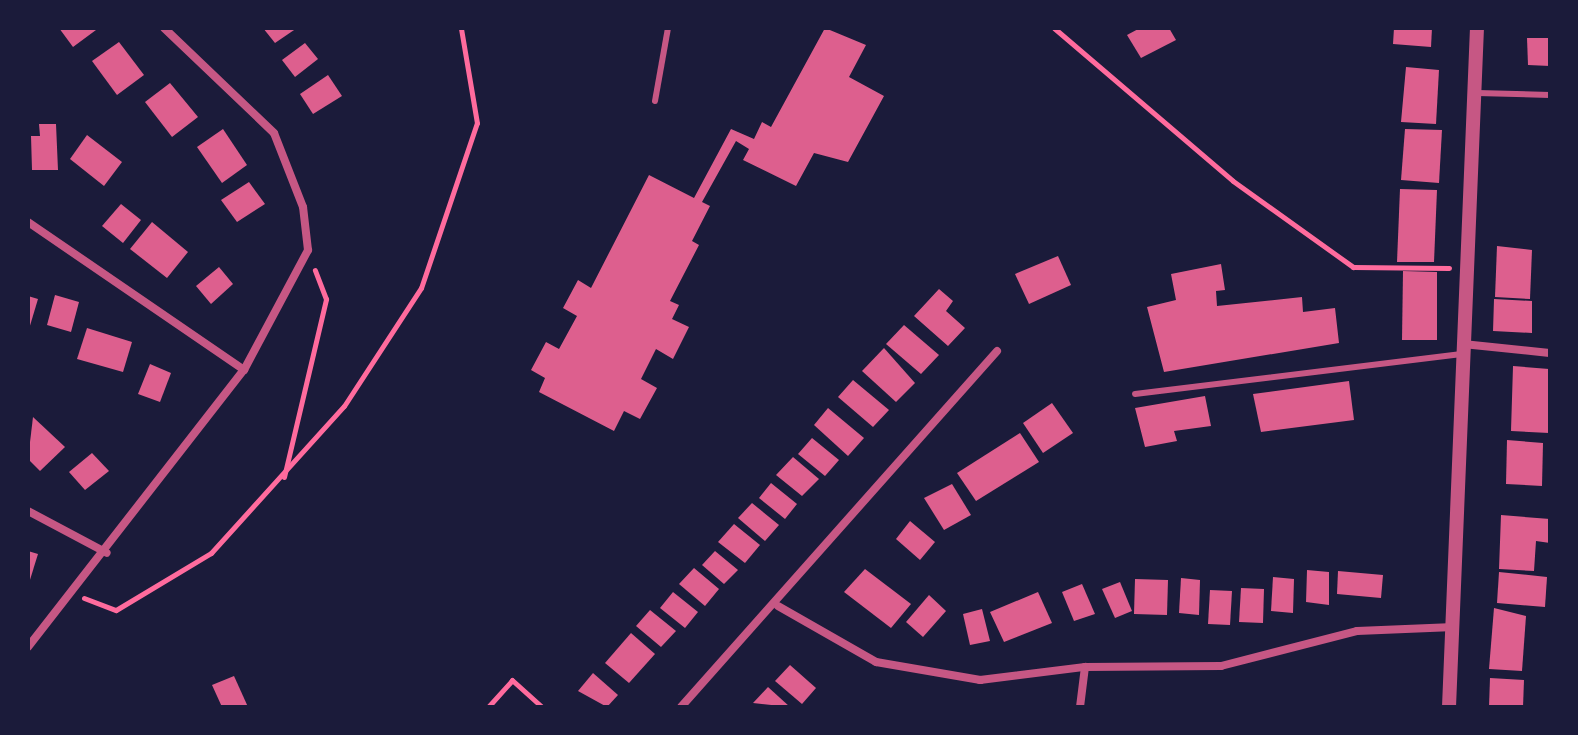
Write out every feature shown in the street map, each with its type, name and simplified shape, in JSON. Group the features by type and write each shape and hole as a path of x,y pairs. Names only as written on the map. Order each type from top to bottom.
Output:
{"street":[{"path":"28,647 75,595 244,370 308,250 303,207 274,133 164,28"},
{"path":"1449,707 1464,268 1477,28"},
{"path":"28,222 244,370"},
{"path":"1462,349 1550,353"},
{"path":"681,707 778,606 997,351"},
{"path":"28,511 107,553"},
{"path":"778,606 876,662 917,672 980,680 1085,667 1221,666 1357,631 1454,627"},
{"path":"1080,707 1085,667"}],"lane":[{"path":"655,101 668,28"},
{"path":"1473,93 1550,95"},
{"path":"1135,394 1462,349"}],"path":[{"path":"75,595 116,610 211,553 284,478 344,406 421,288 477,123 461,28"},
{"path":"1054,28 1233,181 1353,267 1464,268"},
{"path":"284,478 326,299 308,250"},
{"path":"488,707 512,680 542,707"}],"building":[{"path":"59,28 95,28 96,30 73,47"},
{"path":"263,28 297,28 275,43"},
{"path":"825,28 866,45 849,77 884,96 848,162 814,153 796,186 743,160 749,149 736,141 702,202 710,206 692,241 699,245 670,301 679,305 672,319 689,327 673,359 656,349 641,379 657,388 640,419 624,411 614,431 539,392 545,378 531,370 546,342 559,349 577,316 563,308 578,280 591,288 649,175 694,198 731,129 754,139 762,122 771,127"},
{"path":"1140,28 1169,28 1176,40 1141,58 1127,35"},
{"path":"1394,28 1432,28 1431,47 1393,44"},
{"path":"1527,38 1550,38 1550,66 1528,65"},
{"path":"119,42 144,75 117,95 92,61"},
{"path":"305,43 318,59 295,77 282,60"},
{"path":"1406,67 1439,70 1436,124 1401,122"},
{"path":"328,75 342,96 313,114 300,94"},
{"path":"170,83 198,117 172,137 145,102"},
{"path":"39,124 56,124 58,170 32,170 31,136 40,136"},
{"path":"223,129 247,165 222,183 197,147"},
{"path":"1405,129 1442,130 1439,183 1401,180"},
{"path":"87,135 122,162 104,186 70,159"},
{"path":"249,182 265,204 237,222 221,200"},
{"path":"1400,189 1437,190 1434,262 1397,262"},
{"path":"121,204 141,220 123,243 102,226"},
{"path":"152,222 188,252 167,278 130,249"},
{"path":"1497,246 1532,250 1530,299 1495,297"},
{"path":"1058,256 1071,285 1029,304 1015,274"},
{"path":"1221,264 1225,290 1216,291 1217,306 1302,297 1303,312 1335,308 1339,343 1164,372 1147,307 1176,300 1171,274"},
{"path":"219,267 233,284 211,304 196,286"},
{"path":"1403,271 1437,272 1437,340 1402,340"},
{"path":"939,289 953,301 946,311 965,328 948,346 914,316"},
{"path":"55,295 79,302 71,332 47,325"},
{"path":"28,296 38,299 29,329 28,329"},
{"path":"1494,299 1532,301 1532,333 1493,331"},
{"path":"904,325 939,355 921,374 886,344"},
{"path":"87,328 132,342 123,372 77,359"},
{"path":"884,348 915,383 896,402 862,371"},
{"path":"150,364 171,373 160,402 138,394"},
{"path":"1513,366 1549,369 1549,433 1511,431"},
{"path":"853,380 889,410 873,427 838,397"},
{"path":"1349,381 1354,420 1261,432 1253,394"},
{"path":"1205,396 1211,426 1174,431 1177,441 1145,447 1135,408"},
{"path":"1052,403 1073,433 1043,453 1023,423"},
{"path":"828,408 864,438 848,456 814,425"},
{"path":"33,417 65,447 40,471 28,459"},
{"path":"1020,433 1039,462 976,501 957,473"},
{"path":"812,438 839,460 825,476 798,454"},
{"path":"1507,440 1543,443 1542,486 1506,484"},
{"path":"92,453 109,471 85,490 69,472"},
{"path":"793,457 819,479 802,496 776,475"},
{"path":"771,483 797,504 785,519 759,498"},
{"path":"952,484 971,515 944,530 924,498"},
{"path":"752,503 779,525 765,541 738,518"},
{"path":"1501,515 1550,519 1550,543 1536,541 1534,571 1499,569"},
{"path":"910,521 935,542 920,560 896,539"},
{"path":"734,524 760,545 745,563 718,542"},
{"path":"28,551 38,554 29,583 28,583"},
{"path":"715,551 738,570 724,584 702,565"},
{"path":"694,568 719,589 705,606 679,584"},
{"path":"865,569 911,604 891,628 844,592"},
{"path":"1307,570 1329,572 1329,605 1306,602"},
{"path":"1338,571 1383,575 1381,598 1337,594"},
{"path":"1499,572 1547,577 1545,607 1497,603"},
{"path":"1273,577 1294,579 1293,613 1271,611"},
{"path":"1181,578 1200,580 1199,615 1179,613"},
{"path":"1135,579 1168,580 1167,615 1134,614"},
{"path":"1120,582 1132,611 1115,618 1102,589"},
{"path":"1082,584 1095,614 1074,621 1062,592"},
{"path":"1241,588 1264,589 1263,623 1239,622"},
{"path":"1210,590 1232,591 1230,625 1208,624"},
{"path":"673,592 698,612 685,628 660,608"},
{"path":"1038,592 1052,623 1004,642 990,612"},
{"path":"929,595 946,611 923,637 906,622"},
{"path":"1494,608 1526,616 1522,671 1489,669"},
{"path":"982,609 990,641 970,645 963,614"},
{"path":"650,610 676,631 661,647 636,626"},
{"path":"631,633 655,654 629,683 605,663"},
{"path":"790,665 816,688 802,704 775,681"},
{"path":"593,673 618,695 607,707 578,691"},
{"path":"234,676 248,707 222,707 212,685"},
{"path":"1490,678 1524,680 1523,707 1489,707"},
{"path":"768,687 790,707 753,703"}]}
